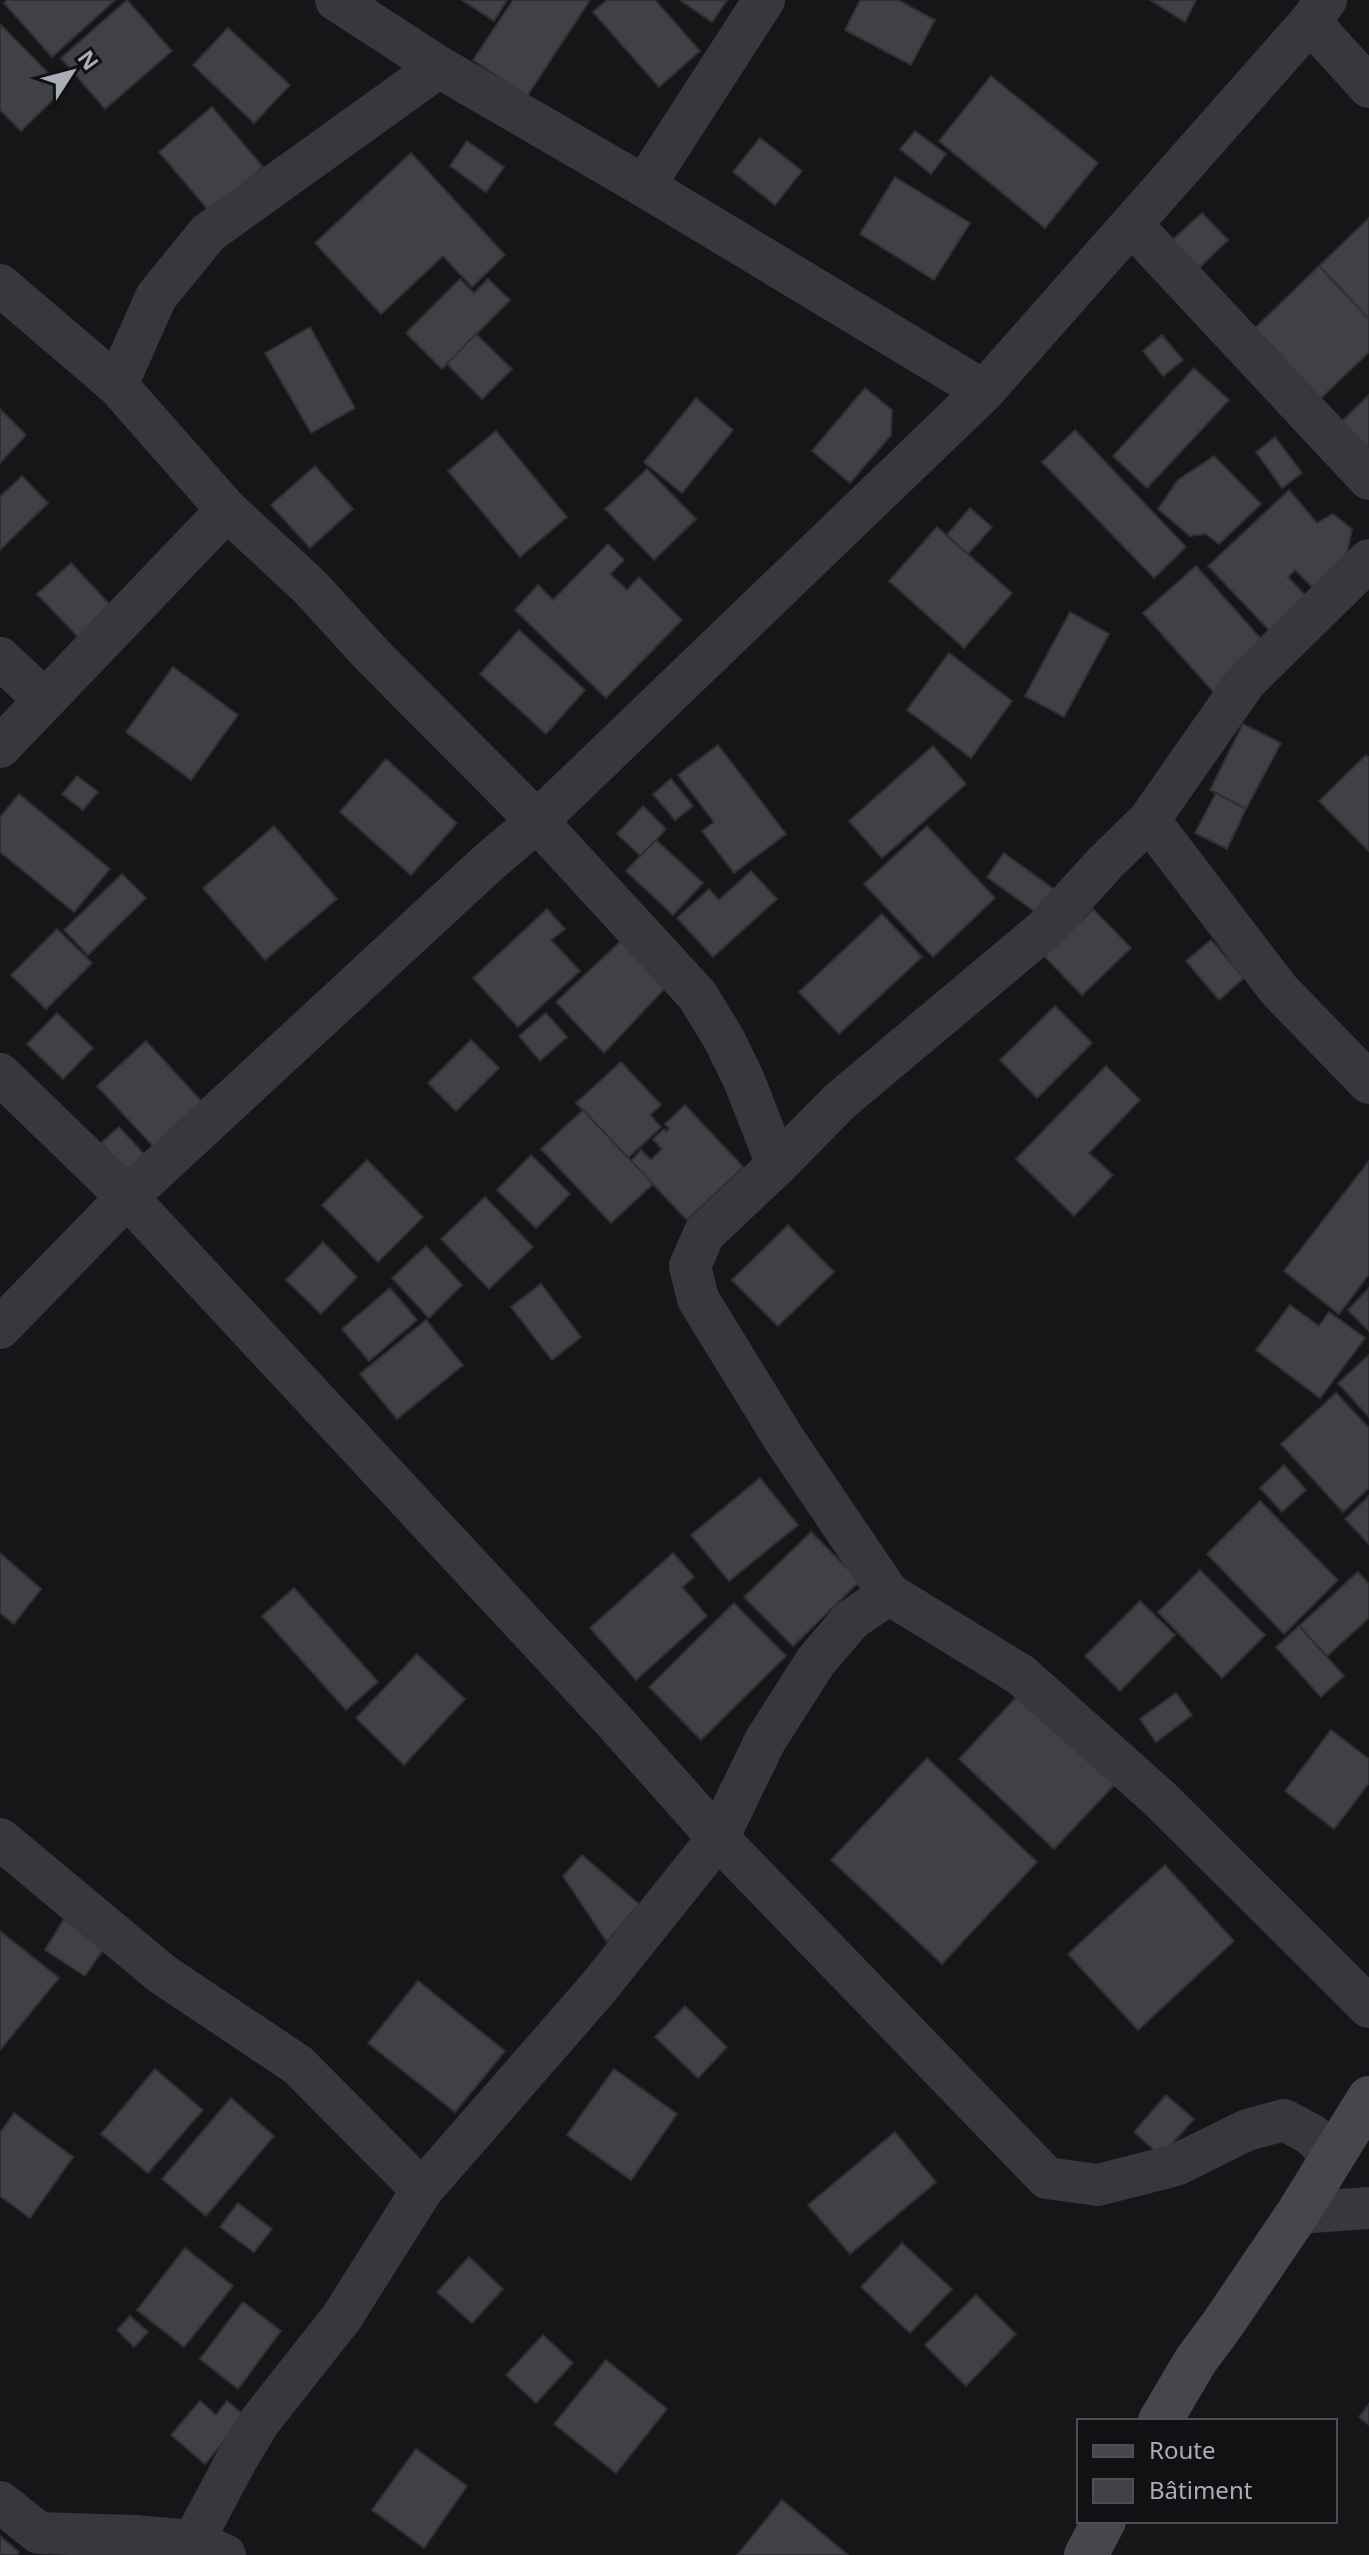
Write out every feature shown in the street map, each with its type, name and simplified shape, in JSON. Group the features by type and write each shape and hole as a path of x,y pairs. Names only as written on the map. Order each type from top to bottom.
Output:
{"street":[{"path":"336,0 439,67 644,186 984,391"},
{"path":"644,186 764,0"},
{"path":"0,1328 127,1197 537,821 984,391 1318,11 1369,87"},
{"path":"117,385 156,297 208,233 439,67"},
{"path":"1132,225 1369,479"},
{"path":"0,285 117,385 227,510 310,587 384,667 537,821 697,995 744,1080 777,1165"},
{"path":"0,747 227,510"},
{"path":"1369,560 1246,681 1149,820 1045,929 840,1101 704,1234 690,1266 698,1299 784,1439 889,1594 1021,1675 1159,1798 1369,2007"},
{"path":"0,658 45,700"},
{"path":"1149,820 1279,990 1369,1083"},
{"path":"0,1074 127,1197 613,1720 718,1838 1047,2178 1098,2185 1176,2165 1247,2130 1284,2120 1312,2135 1333,2158"},
{"path":"0,2502 50,2544 134,2536 201,2550 237,2459 260,2421 342,2317 422,2190 598,1988 718,1838 765,1741 816,1661 851,1620 889,1594"},
{"path":"0,1839 162,1974 298,2065 422,2190"},
{"path":"1161,2419 1196,2360 1298,2213 1369,2098"},
{"path":"1298,2213 1369,2208"},
{"path":"1086,2555 1103,2523"}],"building":[{"path":"7,0 115,0 52,57 4,3"},
{"path":"127,0 172,51 105,109 61,58"},
{"path":"462,0 507,0 494,21"},
{"path":"513,0 590,0 527,96 473,60"},
{"path":"607,0 655,0 700,51 659,87 593,12"},
{"path":"680,0 727,0 712,22"},
{"path":"860,0 898,0 935,20 911,65 845,30"},
{"path":"1150,0 1196,0 1185,22"},
{"path":"0,24 64,89 21,131 0,110"},
{"path":"228,28 290,85 254,123 193,65"},
{"path":"991,76 1098,163 1045,228 939,141"},
{"path":"212,107 263,167 210,212 159,152"},
{"path":"915,131 946,154 931,174 900,149"},
{"path":"760,138 802,171 775,205 733,172"},
{"path":"467,141 504,167 486,192 450,166"},
{"path":"411,153 505,255 472,287 443,256 381,314 315,243"},
{"path":"895,177 970,223 934,280 860,234"},
{"path":"1202,213 1228,240 1197,270 1170,242"},
{"path":"1369,218 1369,319 1319,266"},
{"path":"1319,266 1369,319 1369,352 1320,399 1254,329"},
{"path":"460,279 474,293 488,279 510,300 442,369 406,333"},
{"path":"310,327 355,408 311,433 265,353"},
{"path":"476,334 512,369 482,399 447,364"},
{"path":"1162,335 1183,360 1163,376 1143,351"},
{"path":"1194,368 1229,400 1147,488 1113,456"},
{"path":"865,388 892,410 891,435 850,483 812,451"},
{"path":"1369,395 1369,456 1339,424"},
{"path":"696,398 733,430 682,493 644,462"},
{"path":"0,409 26,435 0,463"},
{"path":"1075,430 1186,547 1154,578 1042,462"},
{"path":"496,431 567,517 520,557 448,471"},
{"path":"1275,437 1302,473 1282,488 1256,452"},
{"path":"1214,456 1261,504 1219,544 1206,534 1190,536 1158,509 1178,480"},
{"path":"315,466 353,509 310,548 271,505"},
{"path":"647,469 696,519 654,560 605,509"},
{"path":"22,476 48,503 0,550 0,497"},
{"path":"1289,490 1317,523 1333,514 1352,529 1345,563 1314,589 1295,570 1288,577 1308,598 1270,631 1208,566"},
{"path":"970,508 992,527 968,554 947,535"},
{"path":"937,527 1012,593 964,648 889,581"},
{"path":"608,544 624,560 610,574 627,590 639,577 682,620 606,698 515,610 538,585 553,600"},
{"path":"71,563 114,609 81,640 37,594"},
{"path":"1196,566 1270,649 1217,696 1143,613"},
{"path":"1070,612 1109,634 1064,717 1025,696"},
{"path":"519,630 585,690 546,734 480,674"},
{"path":"949,653 1012,701 971,758 907,710"},
{"path":"173,667 238,715 191,780 126,732"},
{"path":"1243,724 1281,743 1246,809 1210,790"},
{"path":"718,745 786,834 734,873 702,831 714,822 678,775"},
{"path":"933,746 966,784 882,858 849,821"},
{"path":"1366,755 1369,758 1369,851 1319,801"},
{"path":"386,759 457,823 411,875 340,812"},
{"path":"77,776 98,792 83,810 62,794"},
{"path":"671,779 693,806 675,820 653,794"},
{"path":"1216,793 1246,809 1227,849 1195,833"},
{"path":"19,794 110,869 74,912 0,852 0,817"},
{"path":"643,806 666,829 641,856 617,834"},
{"path":"274,826 337,899 265,960 203,888"},
{"path":"927,826 995,898 933,957 864,884"},
{"path":"656,840 703,883 673,915 626,871"},
{"path":"1004,853 1062,895 1045,919 987,877"},
{"path":"751,871 777,899 713,957 677,918 709,889 719,900"},
{"path":"122,874 146,898 88,955 64,930"},
{"path":"547,909 565,929 551,940 580,971 518,1027 473,978"},
{"path":"1093,909 1131,948 1082,995 1044,956"},
{"path":"882,914 922,957 839,1034 799,992"},
{"path":"57,929 92,963 46,1009 11,975"},
{"path":"623,939 668,985 604,1053 556,1002"},
{"path":"1211,940 1244,978 1219,1000 1186,961"},
{"path":"1055,1006 1092,1043 1037,1098 1000,1060"},
{"path":"57,1013 93,1048 63,1079 27,1044"},
{"path":"546,1013 567,1037 540,1061 519,1036"},
{"path":"471,1040 499,1068 456,1111 428,1083"},
{"path":"146,1041 203,1103 155,1148 97,1086"},
{"path":"621,1062 661,1105 650,1115 661,1127 628,1158 576,1103"},
{"path":"1106,1066 1140,1100 1089,1153 1113,1175 1074,1216 1016,1159"},
{"path":"685,1105 743,1167 687,1220 631,1161 641,1150 651,1160 662,1149 653,1139 664,1129 666,1132 669,1128 665,1124"},
{"path":"583,1110 653,1184 611,1223 541,1149"},
{"path":"119,1127 146,1156 128,1173 101,1143"},
{"path":"531,1155 570,1194 536,1228 497,1190"},
{"path":"367,1160 423,1217 378,1262 322,1205"},
{"path":"1369,1161 1369,1274 1339,1314 1284,1271"},
{"path":"485,1197 533,1247 489,1289 441,1239"},
{"path":"788,1225 834,1272 778,1326 732,1280"},
{"path":"323,1242 357,1277 321,1314 286,1280"},
{"path":"426,1246 462,1285 429,1318 392,1278"},
{"path":"541,1284 581,1337 552,1360 511,1307"},
{"path":"390,1288 417,1320 369,1361 342,1329"},
{"path":"1369,1288 1369,1331 1348,1310"},
{"path":"1290,1305 1319,1326 1329,1312 1365,1338 1320,1398 1256,1350"},
{"path":"426,1320 463,1365 397,1419 360,1374"},
{"path":"1369,1355 1369,1417 1338,1383"},
{"path":"1336,1393 1369,1428 1369,1488 1343,1512 1281,1444"},
{"path":"1284,1465 1306,1490 1282,1512 1260,1488"},
{"path":"760,1478 798,1525 729,1581 691,1535"},
{"path":"1369,1496 1369,1544 1345,1519"},
{"path":"1260,1501 1338,1580 1284,1634 1207,1554"},
{"path":"811,1532 860,1581 793,1646 744,1597"},
{"path":"0,1553 41,1589 14,1624 0,1613"},
{"path":"673,1553 694,1577 682,1587 707,1616 636,1680 590,1628"},
{"path":"1200,1570 1265,1635 1222,1678 1158,1612"},
{"path":"1358,1572 1369,1584 1369,1618 1327,1656 1299,1626"},
{"path":"294,1588 378,1682 346,1710 262,1616"},
{"path":"1140,1601 1175,1635 1120,1691 1085,1656"},
{"path":"734,1603 786,1656 701,1740 649,1687"},
{"path":"1299,1626 1344,1676 1321,1697 1276,1647"},
{"path":"417,1654 465,1699 404,1765 356,1718"},
{"path":"1021,1692 1117,1782 1054,1849 959,1759"},
{"path":"1176,1693 1192,1715 1156,1742 1140,1719"},
{"path":"1331,1730 1369,1759 1369,1783 1334,1829 1285,1791"},
{"path":"927,1758 1037,1862 942,1964 831,1860"},
{"path":"582,1855 639,1904 607,1942 563,1876"},
{"path":"1165,1865 1234,1941 1138,2030 1068,1954"},
{"path":"64,1919 105,1947 85,1976 45,1950"},
{"path":"0,1931 59,1978 0,2050"},
{"path":"418,1981 505,2051 455,2112 368,2043"},
{"path":"685,2006 727,2047 698,2078 655,2037"},
{"path":"155,2069 203,2110 148,2173 101,2134"},
{"path":"614,2069 677,2114 631,2180 567,2135"},
{"path":"1166,2095 1194,2119 1161,2156 1134,2132"},
{"path":"231,2098 274,2136 206,2216 162,2179"},
{"path":"14,2113 73,2157 30,2218 0,2196 0,2133"},
{"path":"895,2132 936,2182 850,2254 808,2205"},
{"path":"238,2203 272,2229 254,2252 220,2227"},
{"path":"902,2243 952,2289 910,2333 861,2287"},
{"path":"185,2248 233,2286 184,2347 137,2310"},
{"path":"469,2257 503,2289 472,2323 437,2292"},
{"path":"976,2295 1016,2334 966,2386 925,2345"},
{"path":"243,2302 281,2331 238,2389 200,2359"},
{"path":"130,2316 148,2332 134,2347 117,2330"},
{"path":"543,2335 573,2363 536,2403 506,2375"},
{"path":"606,2360 667,2409 616,2473 554,2424"},
{"path":"200,2401 216,2415 227,2401 245,2416 205,2464 171,2435"},
{"path":"1369,2404 1369,2425 1359,2417"},
{"path":"416,2449 467,2486 424,2548 372,2510"},
{"path":"782,2500 848,2555 737,2555"},
{"path":"0,2536 19,2552 17,2555 0,2555"}]}
